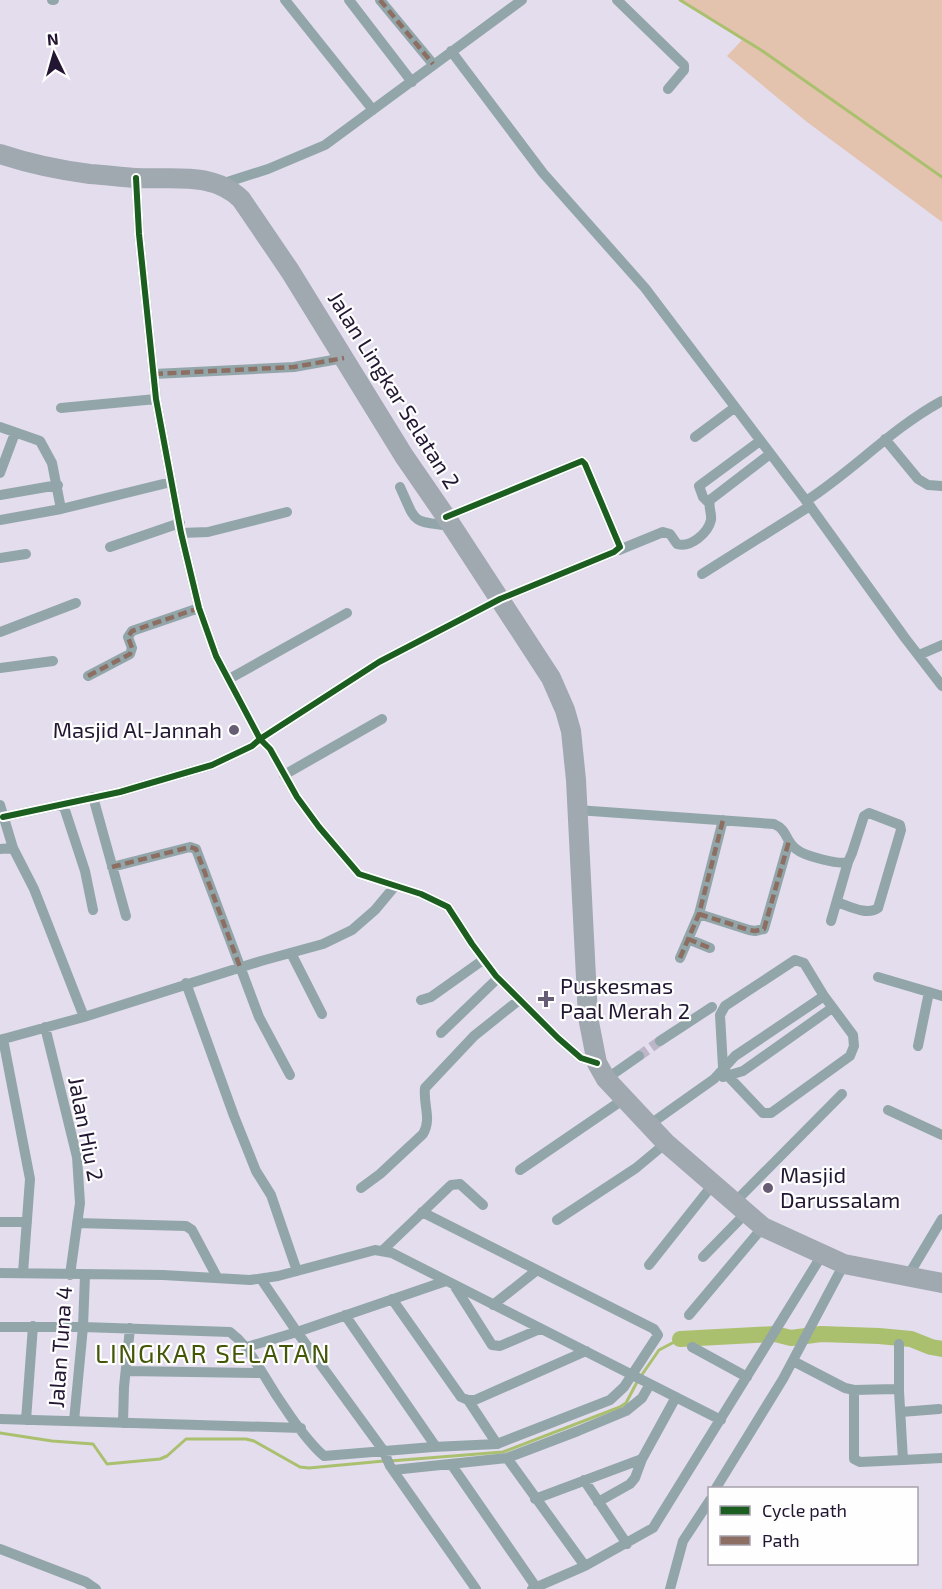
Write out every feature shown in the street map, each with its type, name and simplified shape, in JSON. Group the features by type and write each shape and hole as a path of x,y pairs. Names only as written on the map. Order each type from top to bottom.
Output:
{"highway":[{"name":"Jalan Lingkar Selatan 2","path":"0,154 33,165 87,173 136,178 198,178 221,184 242,199 404,456 551,678 565,710 571,731 577,810 588,1017 602,1071 624,1100 666,1143 763,1227 844,1264 942,1283"}],"street":[{"path":"285,0 373,110"},
{"path":"349,0 412,82"},
{"path":"380,0 433,64"},
{"path":"221,184 268,169 325,145 522,0"},
{"path":"617,0 684,65 684,70 668,89"},
{"path":"451,51 543,173 645,288 808,503 905,638 940,681"},
{"path":"136,178 139,234 156,399 181,528 199,608 216,656 260,739 270,749 297,797 359,874 421,894 448,907 483,960 498,978 581,1058 602,1071 639,1056"},
{"path":"154,374 294,367 344,358"},
{"path":"61,408 156,399"},
{"path":"702,573 808,503 885,439 942,401"},
{"path":"695,437 734,408"},
{"path":"0,427 40,441 52,463 61,509"},
{"path":"0,473 15,433"},
{"path":"885,439 918,479 928,485 942,486"},
{"path":"3,817 93,797 212,765 252,747 260,739 379,662 500,599 663,532 670,534 677,544 687,545 704,533 712,516 709,503 703,497 699,486 760,441"},
{"path":"709,503 720,491 770,454"},
{"path":"400,487 414,518 422,523 449,522 582,461 620,544 619,550"},
{"path":"0,520 61,509 171,482"},
{"path":"0,495 58,485"},
{"path":"110,547 181,528 208,532 287,512"},
{"path":"0,558 26,554"},
{"path":"0,632 76,603"},
{"path":"88,676 130,654 132,648 128,639 129,633 199,608"},
{"path":"229,679 347,613"},
{"path":"919,655 942,645"},
{"path":"0,668 53,662"},
{"path":"284,775 382,719"},
{"path":"93,797 126,916"},
{"path":"63,804 85,871 93,910"},
{"path":"0,806 14,848 34,889 84,1017"},
{"path":"577,810 774,824 783,829 789,841 798,851 838,864 848,861"},
{"path":"831,921 848,861 865,815 869,813 900,825 901,830 878,908 871,911 863,910 837,902"},
{"path":"680,958 699,914 723,819"},
{"path":"699,914 755,932 764,929 789,841"},
{"path":"0,849 14,848"},
{"path":"112,867 190,848 196,849 259,1017 290,1075"},
{"path":"23,1273 30,1179 2,1040 84,1017 186,983 323,944 352,930 375,910 395,886"},
{"path":"688,939 710,948"},
{"path":"291,953 322,1014"},
{"path":"421,1000 431,997 483,960"},
{"path":"795,960 804,963 824,996 854,1035 854,1046 850,1056 771,1113 763,1113 726,1072 720,1015 725,1006 795,960"},
{"path":"878,977 942,996"},
{"path":"441,1033 498,978"},
{"path":"186,983 256,1171 271,1195 297,1271"},
{"path":"918,1046 928,992"},
{"path":"726,1072 735,1056 824,996"},
{"path":"361,1188 380,1174 423,1134 428,1119 424,1097 425,1088 474,1036 519,1000"},
{"path":"660,1041 712,1007"},
{"path":"649,1125 726,1072 743,1071 832,1008"},
{"name":"Jalan Hiu 2","path":"45,1027 77,1157 80,1203 70,1275"},
{"path":"735,1056 743,1071"},
{"path":"703,1257 740,1208 842,1094"},
{"path":"520,1170 624,1100"},
{"path":"888,1110 942,1135"},
{"path":"557,1220 636,1168 666,1143"},
{"path":"649,1265 714,1183"},
{"path":"382,1250 454,1184 460,1184 483,1205"},
{"path":"0,1327 130,1328 230,1332 247,1347 262,1373 324,1456 451,1464 507,1458 626,1411 642,1398 641,1380 657,1337 657,1331 422,1212"},
{"path":"908,1276 942,1219"},
{"path":"0,1222 27,1222"},
{"path":"77,1223 186,1226 192,1230 217,1277"},
{"path":"689,1315 763,1227"},
{"path":"0,1273 217,1277 250,1280 278,1276 382,1250 392,1253 721,1420"},
{"path":"451,1464 534,1588 585,1566 627,1544 646,1533 659,1521 822,1255"},
{"path":"717,1487 793,1360 844,1264"},
{"path":"493,1305 537,1270"},
{"name":"Jalan Tuna 4","path":"74,1421 83,1327 85,1275"},
{"path":"261,1278 476,1589"},
{"path":"247,1347 449,1282"},
{"path":"449,1282 492,1345 500,1346 540,1329"},
{"path":"392,1299 497,1444"},
{"path":"345,1315 434,1447"},
{"path":"26,1420 33,1326"},
{"path":"123,1423 130,1328"},
{"path":"899,1344 903,1460"},
{"path":"692,1347 747,1377"},
{"path":"468,1401 475,1400 586,1351"},
{"path":"793,1360 845,1388 899,1391"},
{"path":"126,1371 262,1373"},
{"path":"388,1461 434,1447 497,1444 610,1400 624,1387 641,1380"},
{"path":"854,1390 854,1459 860,1462 942,1458"},
{"path":"598,1502 630,1484 639,1471 642,1459 676,1397"},
{"path":"901,1412 939,1409"},
{"path":"0,1419 301,1428"},
{"path":"507,1458 585,1566"},
{"path":"535,1499 642,1459"},
{"path":"584,1480 627,1544"},
{"path":"670,1589 683,1541 708,1503"},
{"path":"0,1549 86,1582 96,1589"}],"shaded area":[{"path":"680,0 942,0 942,222 807,122 727,56 742,40"}],"waterway":[{"path":"680,0 761,50 942,177"},
{"path":"680,1339 775,1334 791,1338 821,1334 879,1336 911,1339 942,1349"},
{"path":"641,1376 659,1350 680,1339"},
{"path":"390,1461 503,1452 620,1407 626,1403 637,1382"},
{"path":"0,1433 52,1441 93,1444 107,1464 160,1459 167,1456 186,1439 246,1439 254,1441 300,1467 384,1461"}],"tunnel":[{"path":"639,1056 660,1041"}],"marked path":[{"path":"380,0 433,64"},
{"path":"154,374 294,367 344,358"},
{"path":"88,676 130,654 132,648 128,637 132,631 199,608"},
{"path":"680,958 699,914 723,820"},
{"path":"699,914 749,930 764,929 789,841"},
{"path":"112,867 190,847 196,849 240,967"},
{"path":"688,939 710,948"}],"cycle path":[{"path":"3,817 120,792 212,765 252,746 260,739 216,656 199,608 181,533 156,399 139,234 136,178"},
{"path":"446,517 582,461 620,547 614,552 500,599 379,662 260,739 270,749 297,797 359,874 421,894 448,907 496,976 581,1058 597,1063"}],"place":[{"name":"Masjid Al-Jannah","path":"234,730"},
{"name":"Puskesmas Paal Merah 2","path":"546,999"},
{"name":"Masjid Darussalam","path":"768,1188"}],"district":[{"name":"LINGKAR SELATAN","path":"213,1354"}]}
